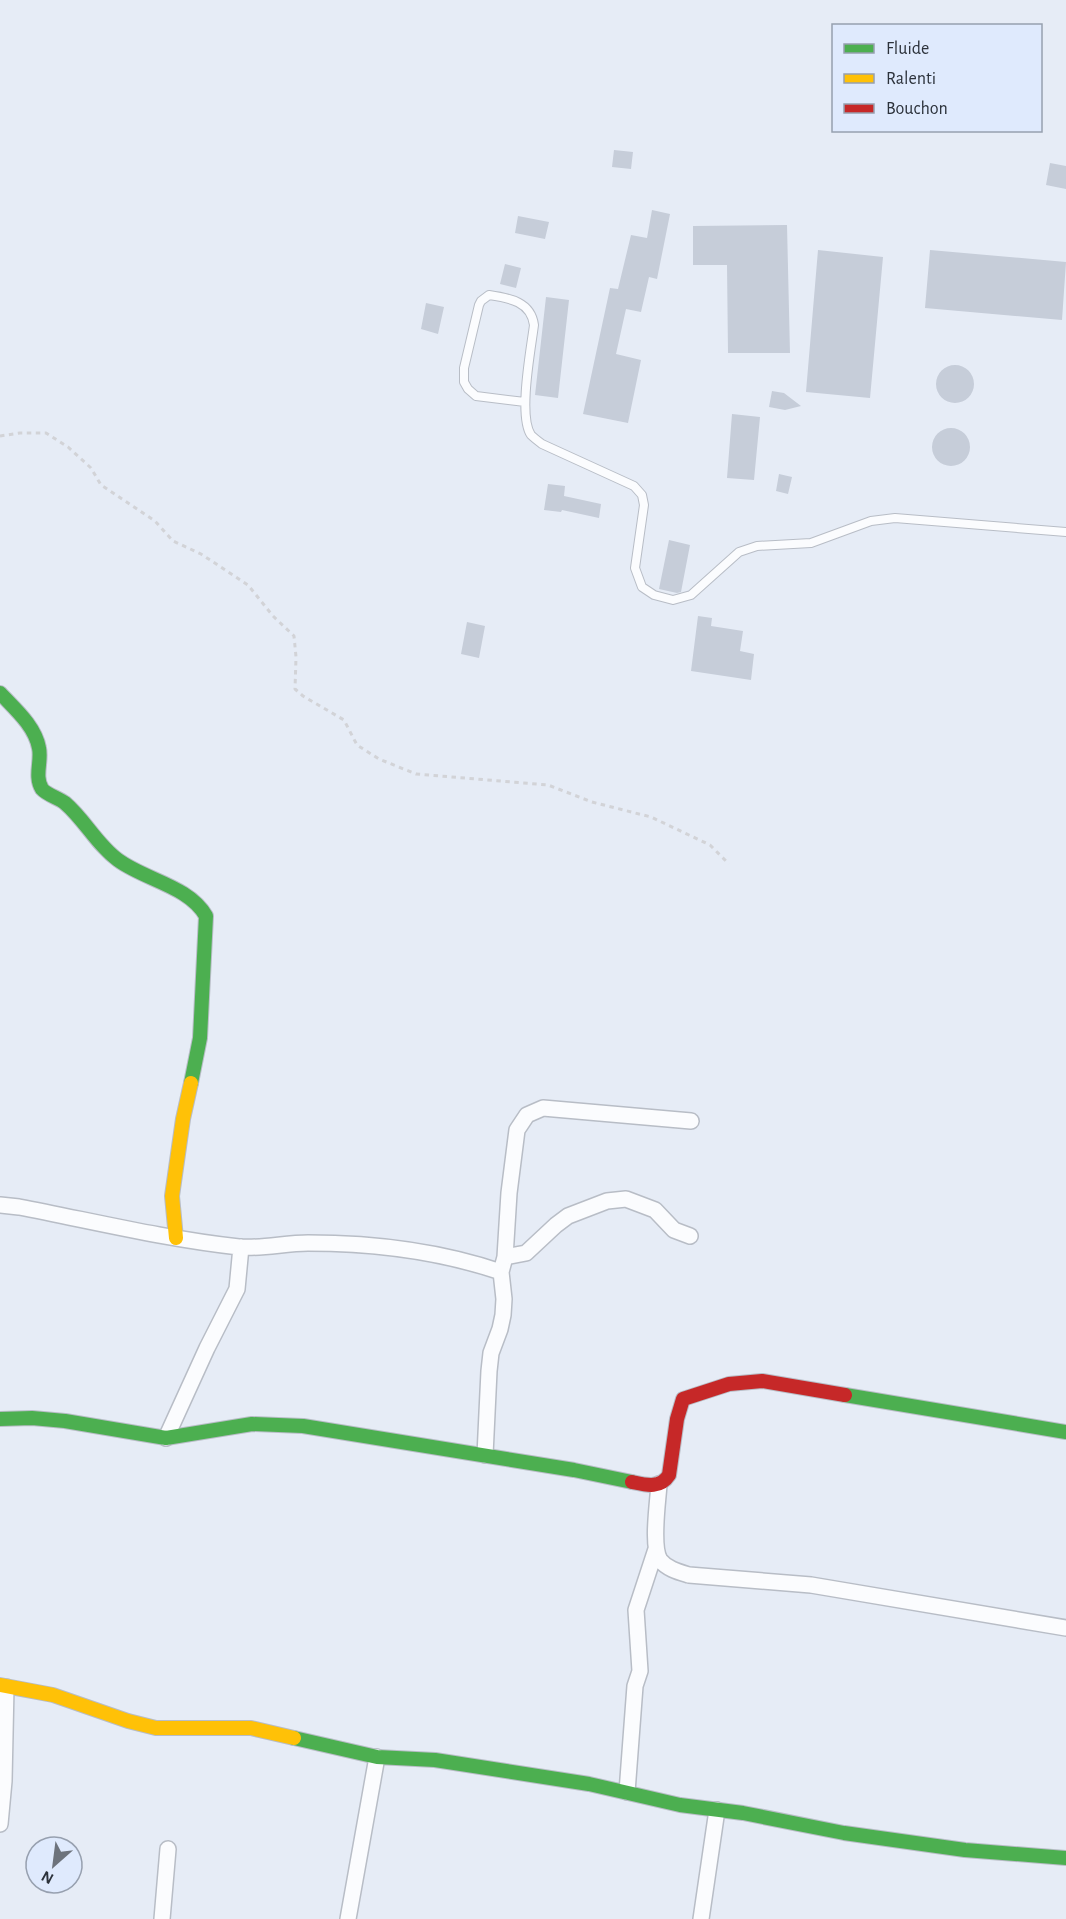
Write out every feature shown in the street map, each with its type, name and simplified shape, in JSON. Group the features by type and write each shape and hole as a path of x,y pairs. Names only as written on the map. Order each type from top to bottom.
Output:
{"street":[{"path":"0,693 34,731 40,750 38,767 43,790 65,803 104,848 119,861 185,895 200,905 206,916 200,1038 183,1119 172,1196 176,1238"},
{"path":"485,1455 491,1353 500,1329 504,1299 501,1272 505,1257 509,1193 518,1130 527,1115 543,1108 691,1121"},
{"path":"505,1257 526,1253 568,1216 606,1201 626,1199 655,1210 674,1230 690,1236"},
{"path":"0,1205 176,1238 241,1247 307,1243 381,1246 463,1260 501,1272"},
{"path":"166,1438 237,1289 241,1247"},
{"path":"0,1419 32,1418 65,1421 166,1438 252,1424 303,1426 574,1470 648,1485 659,1484 666,1480 670,1471 676,1412 682,1399 729,1384 762,1381 1066,1432"},
{"path":"627,1792 635,1686 640,1671 636,1610 656,1549 659,1484"},
{"path":"656,1549 661,1561 672,1570 689,1575 811,1585 1066,1628"},
{"path":"0,1824 4,1781 3,1686 53,1695 156,1728 251,1728 377,1757 435,1760 590,1784 680,1805 844,1833 965,1850 1066,1858"},
{"path":"348,1919 377,1757"},
{"path":"701,1919 717,1810"},
{"path":"162,1919 168,1849"}],"lane":[{"path":"525,402 476,396 464,382 464,368 479,305 489,295 519,303 528,308 533,316 534,326 525,402 528,428 532,436 542,444 634,486 642,495 643,525 635,568 637,577 642,587 654,595 673,600 691,595 740,552 757,546 811,543 871,520 895,518 1066,532"}],"path":[{"path":"0,436 46,433 68,447 91,468 101,485 155,521 173,541 201,554 248,585 273,616 294,636 295,689 344,720 357,745 379,759 416,774 548,785 592,802 651,816 710,845 729,864"}],"building":[{"path":"614,150 633,152 631,169 612,167"},
{"path":"1050,163 1066,166 1066,189 1046,185"},
{"path":"652,210 670,214 657,279 649,277 641,312 626,309 616,354 641,360 628,423 583,414 610,288 618,289 631,235 647,238"},
{"path":"518,216 549,222 545,239 515,233"},
{"path":"787,225 790,353 728,353 727,265 693,265 693,226"},
{"path":"818,250 883,257 870,398 806,392"},
{"path":"930,250 1066,262 1062,320 925,308"},
{"path":"505,264 521,268 516,288 500,284"},
{"path":"546,297 569,300 558,398 535,395"},
{"path":"426,303 444,307 438,334 421,329"},
{"path":"955,365 969,370 974,384 969,398 955,403 941,398 936,384 941,370"},
{"path":"772,391 784,393 801,406 785,410 769,407"},
{"path":"732,414 760,417 754,480 727,478"},
{"path":"951,428 965,433 970,447 965,461 951,466 937,461 932,447 937,433"},
{"path":"779,474 792,477 788,494 776,491"},
{"path":"548,484 565,486 564,496 601,504 599,518 562,510 561,512 544,510"},
{"path":"669,540 690,545 681,592 677,593 659,589"},
{"path":"698,616 712,618 711,626 743,631 740,651 754,654 751,680 691,671"},
{"path":"467,622 485,626 479,658 461,654"}],"traffic: fast":[{"path":"0,693 24,718 37,740 40,753 38,774 42,789 65,803 118,860 178,890 189,897 206,916 200,1038 191,1083"},
{"path":"845,1395 1066,1432"},
{"path":"0,1419 32,1418 65,1421 166,1438 252,1424 303,1426 574,1470 632,1482"},
{"path":"294,1738 377,1757 435,1760 589,1784 680,1805 743,1813 844,1833 965,1850 1066,1858"}],"traffic: slow":[{"path":"176,1238 172,1196 183,1119 191,1083"},
{"path":"0,1685 53,1695 128,1721 156,1728 251,1728 294,1738"}],"traffic: jam":[{"path":"632,1482 657,1484 669,1475 677,1419 683,1399 729,1384 762,1381 845,1395"}]}
